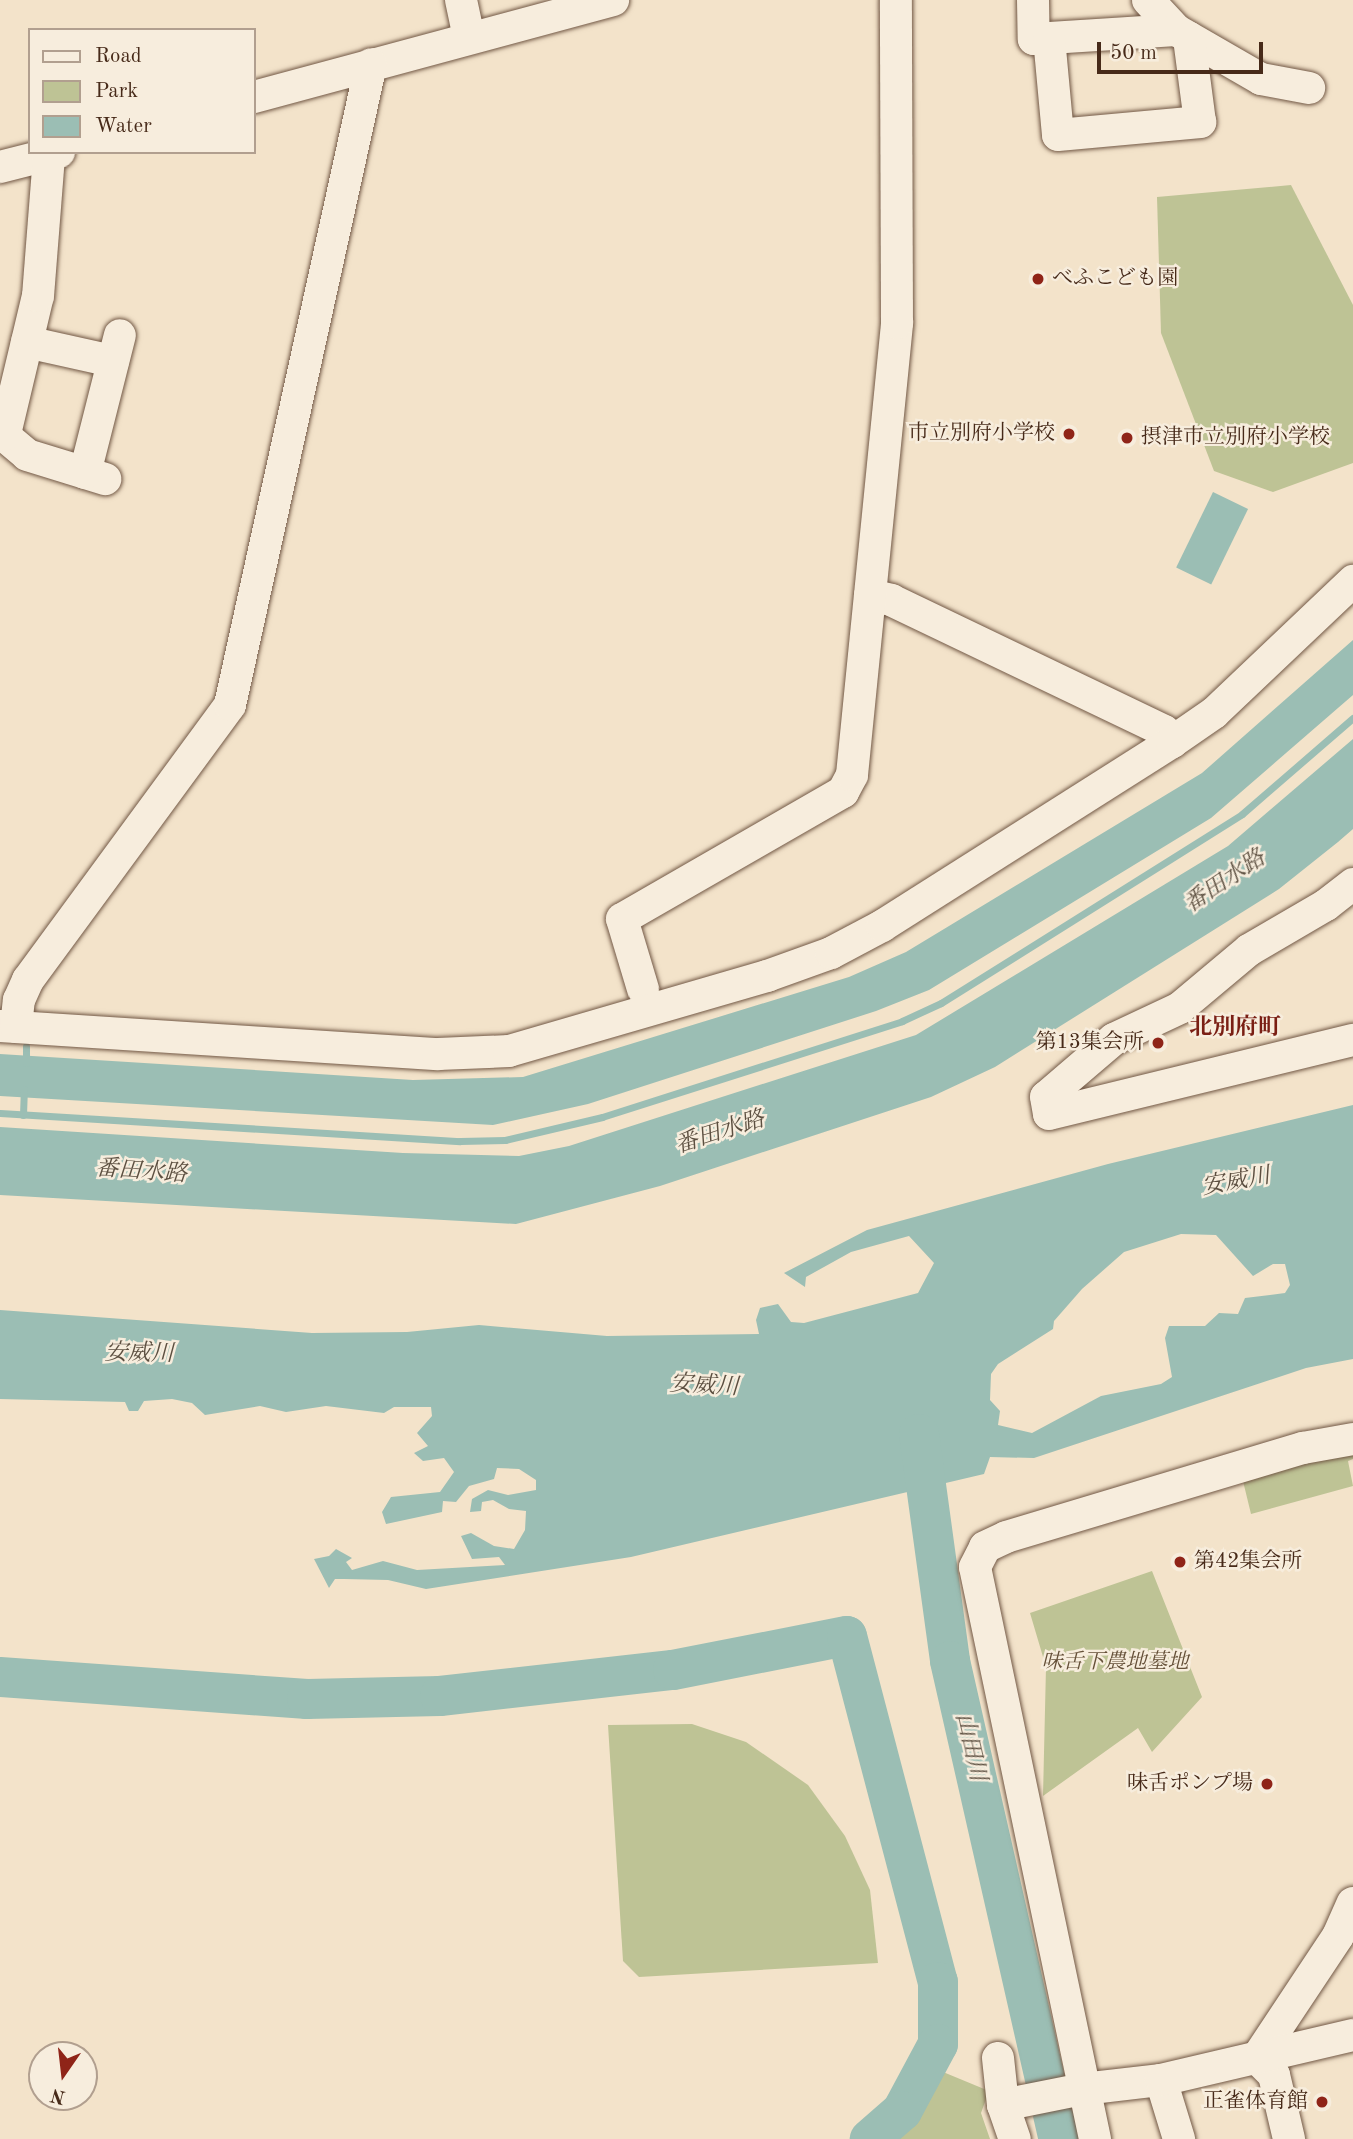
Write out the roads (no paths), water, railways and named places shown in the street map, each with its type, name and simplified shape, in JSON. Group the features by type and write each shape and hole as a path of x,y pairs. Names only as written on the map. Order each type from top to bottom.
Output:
{"street":[{"path":"461,0 469,38"},
{"path":"256,96 612,0"},
{"path":"643,989 622,919 843,792 852,775 897,323 896,0"},
{"path":"1033,0 1034,39 1182,34"},
{"path":"1148,0 1182,34 1261,79 1310,88"},
{"path":"1049,38 1058,135 1200,122 1182,34"},
{"path":"371,64 230,705 28,980 8,1027 438,1054 509,1051 581,1033 831,953 882,926 1214,713 1353,581"},
{"path":"0,167 54,154 38,296 3,433 27,455 96,476 116,348 27,342"},
{"path":"870,595 891,600 1164,731 1172,742"},
{"path":"1353,884 1326,905 1249,950 1180,1008 1114,1040 1046,1097 1049,1114 1353,1040"},
{"path":"1095,2139 975,1567 985,1547 1006,1537 1303,1448 1353,1438"},
{"path":"1257,2058 1345,1944 1353,1903"},
{"path":"1003,2105 1083,2089 1161,2080 1353,2035"},
{"path":"998,2058 1003,2105 1015,2139"},
{"path":"1257,2058 1274,2075 1289,2139"},
{"path":"1161,2080 1179,2139"}],"water":[{"path":"1213,492 1248,509 1211,585 1176,567"},
{"path":"1353,640 1353,695 1211,818 929,990 876,1011 588,1104 493,1125 0,1096 0,1054 413,1080 523,1077 849,977 906,952 1202,773"},
{"name":"番田水路","path":"1353,739 1353,829 1338,842 1279,889 995,1067 931,1097 660,1186 516,1224 0,1195 0,1127 403,1153 519,1156 569,1146 916,1035 1228,846"},
{"name":"安威川","path":"1353,1105 1353,1359 1306,1368 1034,1458 990,1457 984,1474 631,1557 426,1589 388,1580 344,1579 335,1579 329,1588 314,1559 329,1556 336,1549 352,1558 346,1562 352,1570 383,1561 417,1570 505,1565 499,1557 472,1559 461,1536 471,1533 494,1546 514,1549 525,1530 526,1511 509,1509 493,1500 482,1502 481,1511 470,1512 472,1499 488,1490 508,1495 536,1490 536,1480 519,1469 497,1468 494,1479 469,1486 456,1502 443,1501 442,1512 386,1524 382,1512 391,1497 440,1492 454,1472 444,1458 423,1461 414,1453 428,1446 417,1433 432,1416 431,1407 394,1407 384,1413 326,1406 286,1412 260,1406 205,1415 192,1403 172,1399 144,1401 138,1411 129,1411 125,1402 0,1399 0,1310 312,1333 407,1332 479,1325 607,1336 759,1334 756,1320 760,1308 778,1304 791,1322 804,1323 918,1293 934,1263 909,1236 851,1252 806,1277 805,1287 784,1273 867,1230 1108,1164","holes":["1181,1234 1216,1235 1253,1276 1273,1264 1285,1264 1290,1285 1285,1293 1245,1298 1238,1314 1219,1313 1205,1326 1169,1326 1165,1338 1172,1377 1161,1384 1101,1396 1032,1433 998,1425 1000,1411 990,1400 991,1374 998,1364 1053,1329 1054,1321 1082,1289 1124,1252"]}],"waterway":[{"path":"0,1113 460,1141 505,1140 602,1117 902,1021 941,1003 1242,814 1353,718"},
{"path":"26,1046 26,1063"},
{"path":"23,1115 24,1089"},
{"name":"山田川","path":"919,1434 950,1661 1059,2139"},
{"path":"0,1677 307,1699 440,1696 673,1670 847,1636 938,1982 938,2044 902,2111 870,2139"}],"place":[{"name":"べふこども園","path":"1038,279"},
{"name":"市立別府小学校","path":"1069,434"},
{"name":"摂津市立別府小学校","path":"1127,438"},
{"name":"第13集会所","path":"1158,1043"},
{"name":"第42集会所","path":"1180,1562"},
{"name":"味舌ポンプ場","path":"1267,1784"},
{"name":"正雀体育館","path":"1322,2102"}],"district":[{"name":"北別府町","path":"1235,1028"}],"park label":[{"name":"味舌下農地墓地","path":"1115,1663"}]}
